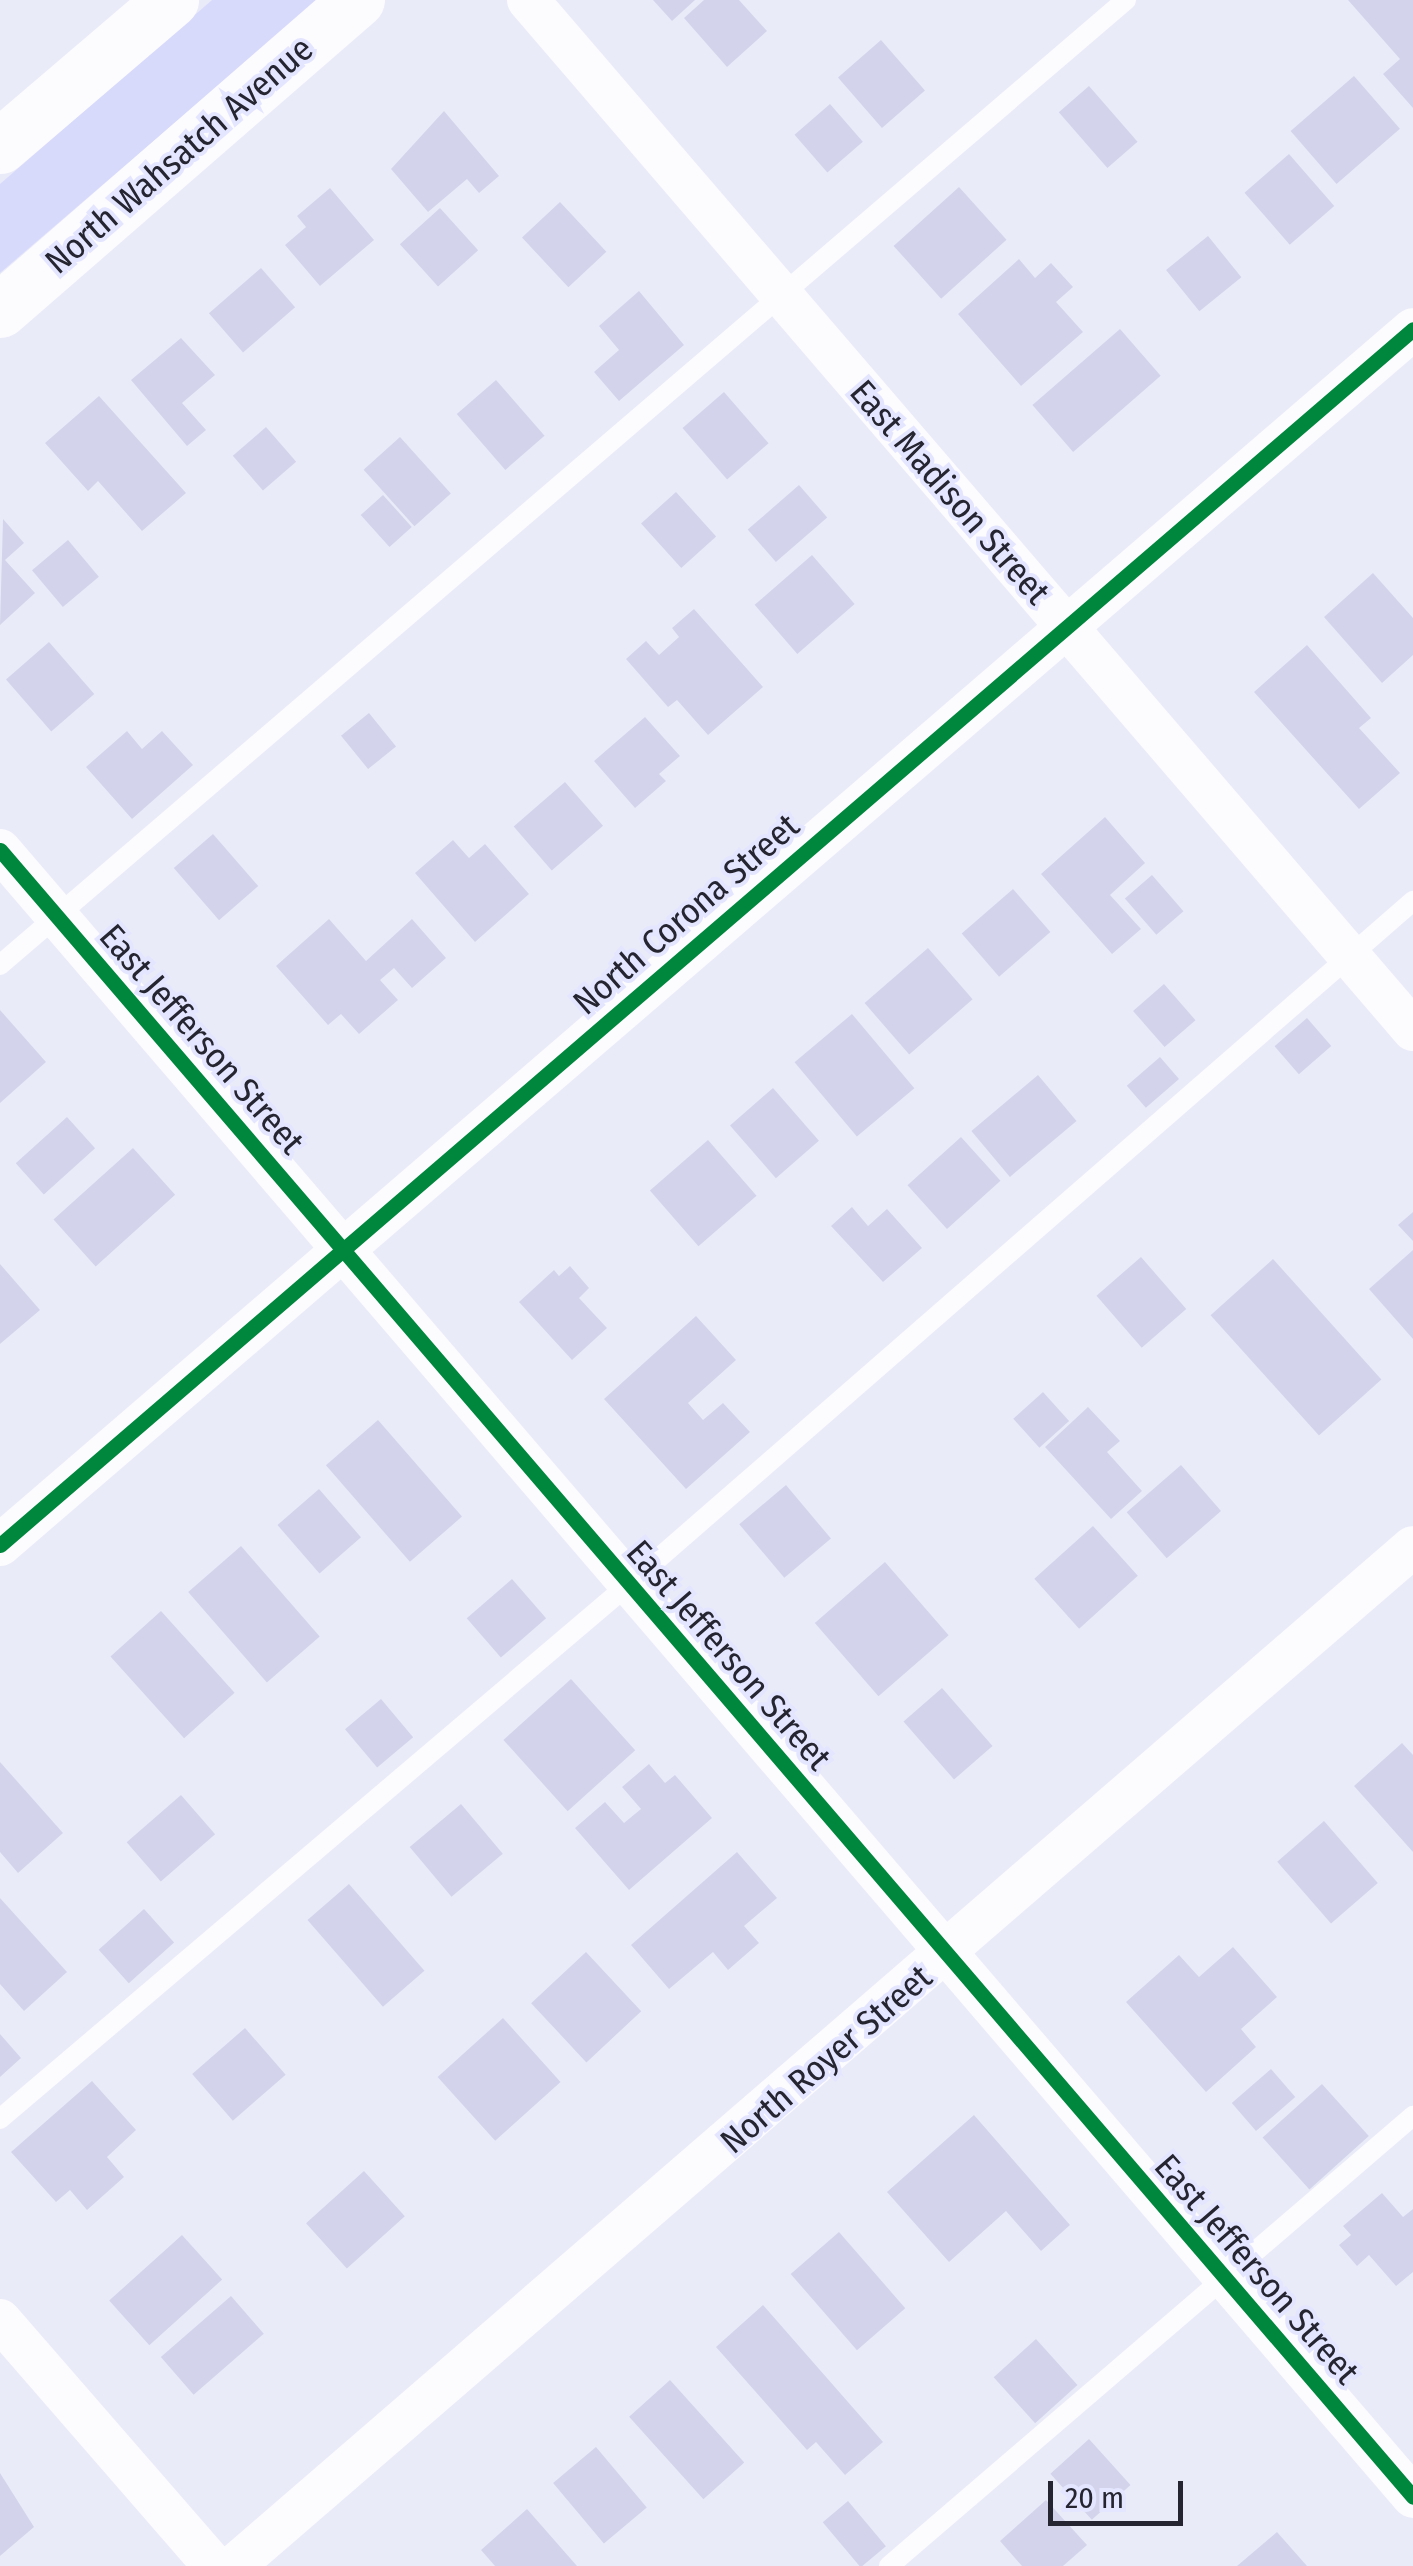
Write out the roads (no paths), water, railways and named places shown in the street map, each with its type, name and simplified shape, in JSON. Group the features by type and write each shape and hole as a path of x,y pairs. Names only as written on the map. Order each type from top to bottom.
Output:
{"main road":[{"path":"0,146 170,0"},
{"name":"North Wahsatch Avenue","path":"0,310 357,0"}],"street":[{"name":"East Madison Street","path":"528,0 1413,1030"},
{"name":"North Corona Street","path":"0,1545 1413,329"},
{"name":"East Jefferson Street","path":"0,850 1413,2497"},
{"name":"North Royer Street","path":"234,2566 947,1956 1413,1547"},
{"path":"0,2320 214,2566"}],"lane":[{"path":"0,965 1126,0"},
{"path":"0,2119 629,1584 1413,901"},
{"path":"889,2566 1413,2116"}]}
